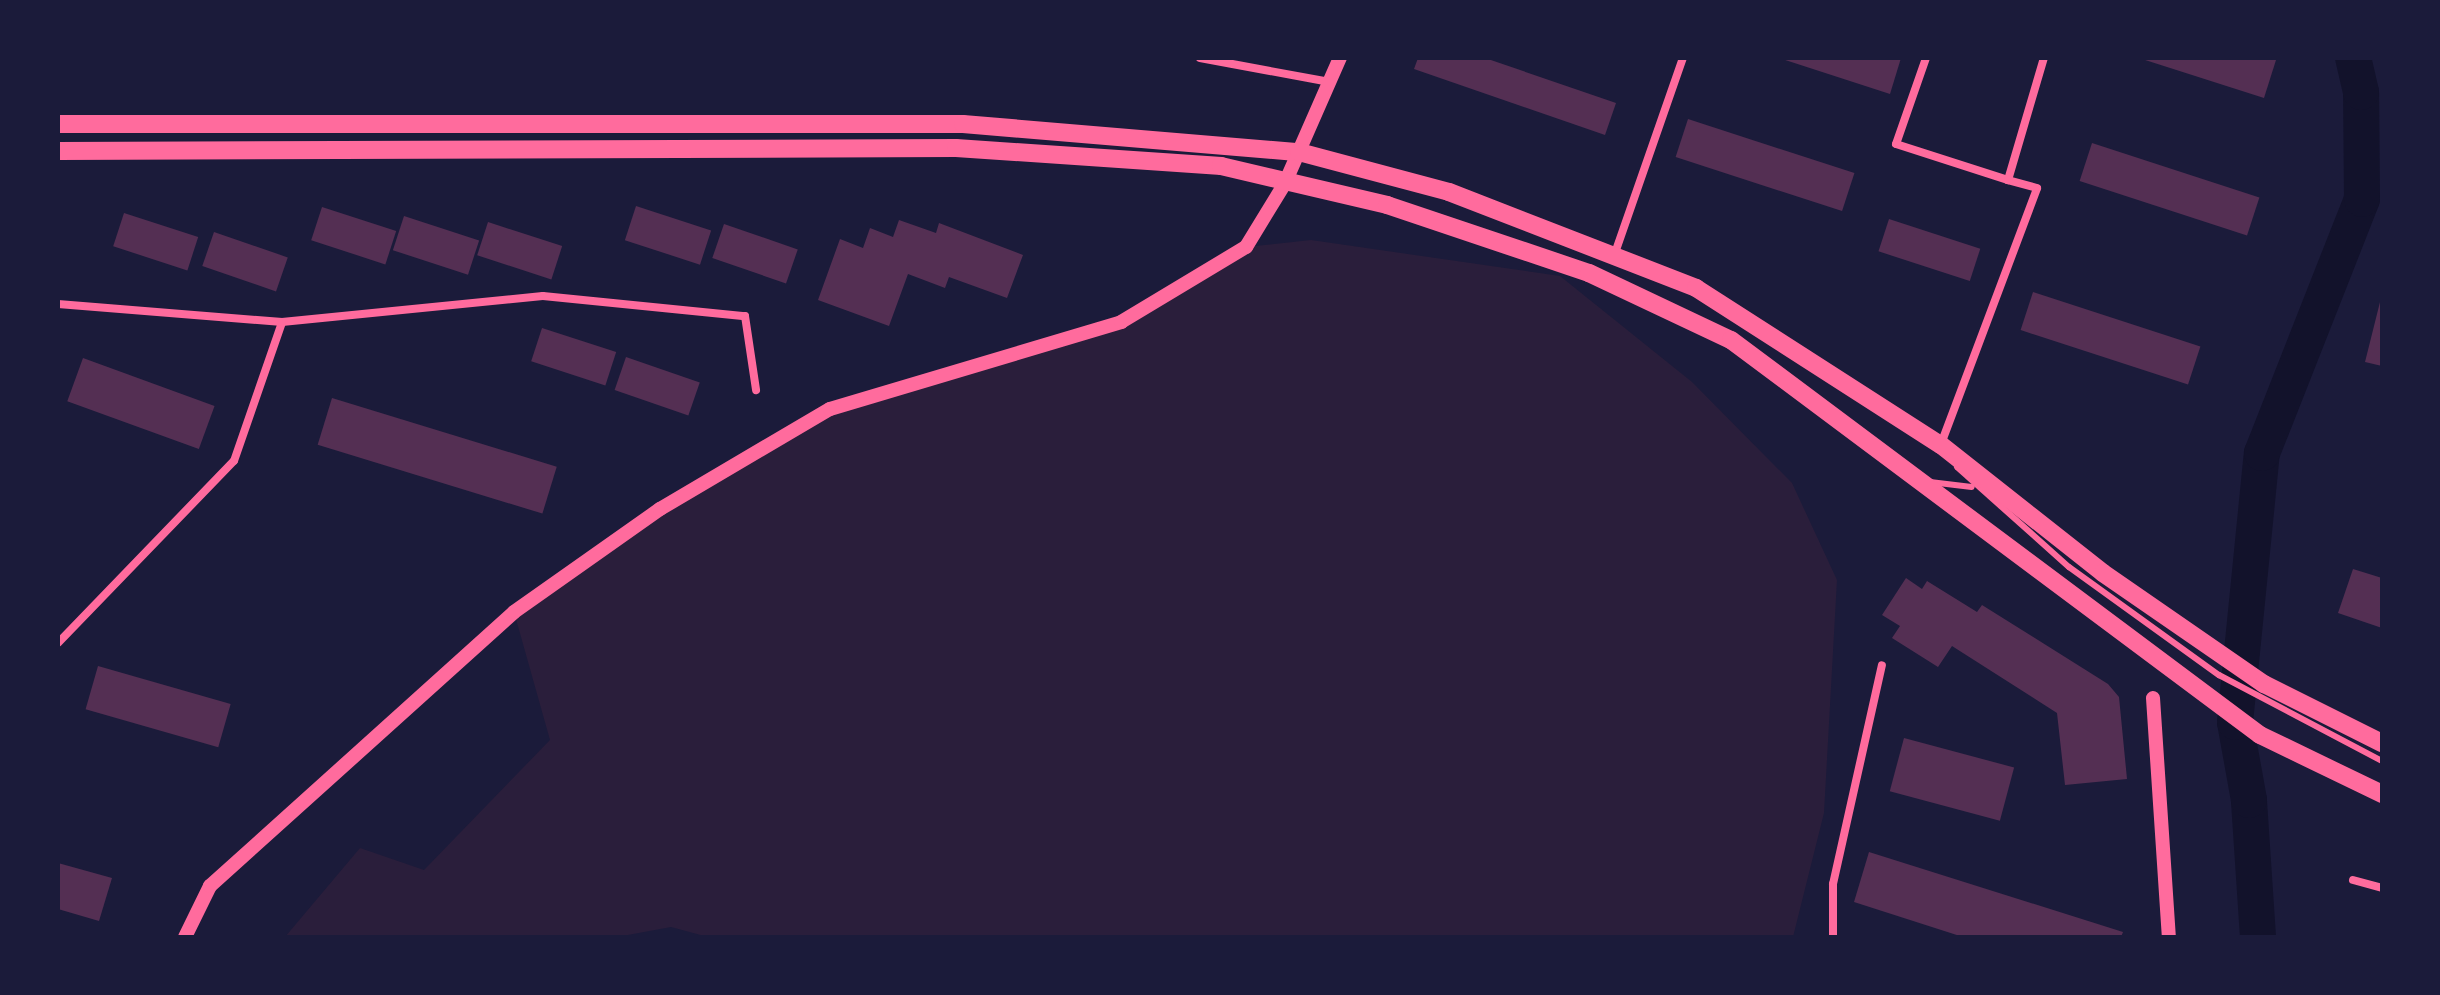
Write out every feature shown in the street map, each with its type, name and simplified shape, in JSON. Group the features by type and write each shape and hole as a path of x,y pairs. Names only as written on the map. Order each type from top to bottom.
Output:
{"main road":[{"path":"58,124 963,124 1299,152 1459,194 1615,253 1696,288 1941,445 2103,573 2264,684 2382,743"},
{"path":"58,151 956,148 1221,166 1488,234 1589,273 1731,340 1926,482 2260,735 2382,794"}],"street":[{"path":"1200,58 1330,82"},
{"path":"185,937 210,886 268,833 514,612 660,509 830,409 1121,322 1246,247 1285,183 1340,58"},
{"path":"1615,253 1683,58"},
{"path":"1926,58 1896,144 2037,188 1941,445"},
{"path":"2008,180 2044,58"},
{"path":"58,304 282,322 543,296 745,316 756,390"},
{"path":"58,643 234,461 282,322"},
{"path":"1833,937 1833,884 1882,665"},
{"path":"2153,698 2169,937"},
{"path":"2353,880 2382,888"}],"lane":[{"path":"1941,445 1972,487 2219,675 2382,761"},
{"path":"1926,482 1972,487"}],"shaded area":[{"path":"1311,240 1560,276 1692,382 1792,483 1837,580 1824,813 1793,937 708,937 671,927 617,937 285,937 360,848 424,870 550,740 514,612 660,509 830,409 1121,322 1246,247"}],"building":[{"path":"1418,58 1485,58 1616,103 1605,135 1414,69"},
{"path":"1779,58 1901,58 1890,94"},
{"path":"2142,59 2276,60 2264,98"},
{"path":"1688,119 1854,173 1842,211 1676,157"},
{"path":"2092,143 2259,197 2247,235 2080,181"},
{"path":"636,206 711,230 700,265 625,240"},
{"path":"322,207 396,231 385,264 311,240"},
{"path":"124,213 198,237 187,270 113,246"},
{"path":"404,216 479,240 468,275 393,250"},
{"path":"1889,219 1980,249 1970,281 1878,251"},
{"path":"899,220 936,233 939,223 1023,255 1007,298 949,277 945,288 908,274 889,326 818,300 840,239 863,248 870,228 893,237"},
{"path":"488,222 562,246 551,279 477,255"},
{"path":"724,224 798,249 786,283 712,258"},
{"path":"214,232 288,257 276,291 202,266"},
{"path":"2033,292 2200,346 2188,384 2021,330"},
{"path":"2382,298 2382,366 2365,362"},
{"path":"542,328 616,352 605,385 531,361"},
{"path":"626,357 700,382 688,415 615,390"},
{"path":"83,358 215,406 199,449 67,401"},
{"path":"332,398 557,467 542,514 318,445"},
{"path":"2353,569 2382,578 2382,628 2338,613"},
{"path":"1906,578 1922,589 1927,581 1977,612 1982,605 2108,684 2119,697 2127,779 2065,785 2057,713 1952,646 1938,667 1892,638 1900,626 1882,615"},
{"path":"98,666 231,704 218,747 86,709"},
{"path":"1904,738 2014,768 2000,821 1890,791"},
{"path":"1869,852 2123,932 2121,937 1963,937 1854,902"},
{"path":"58,863 112,878 99,921 58,909"}],"waterway":[{"path":"2258,937 2249,800 2235,722 2262,453 2362,199 2361,92 2353,58"}]}
